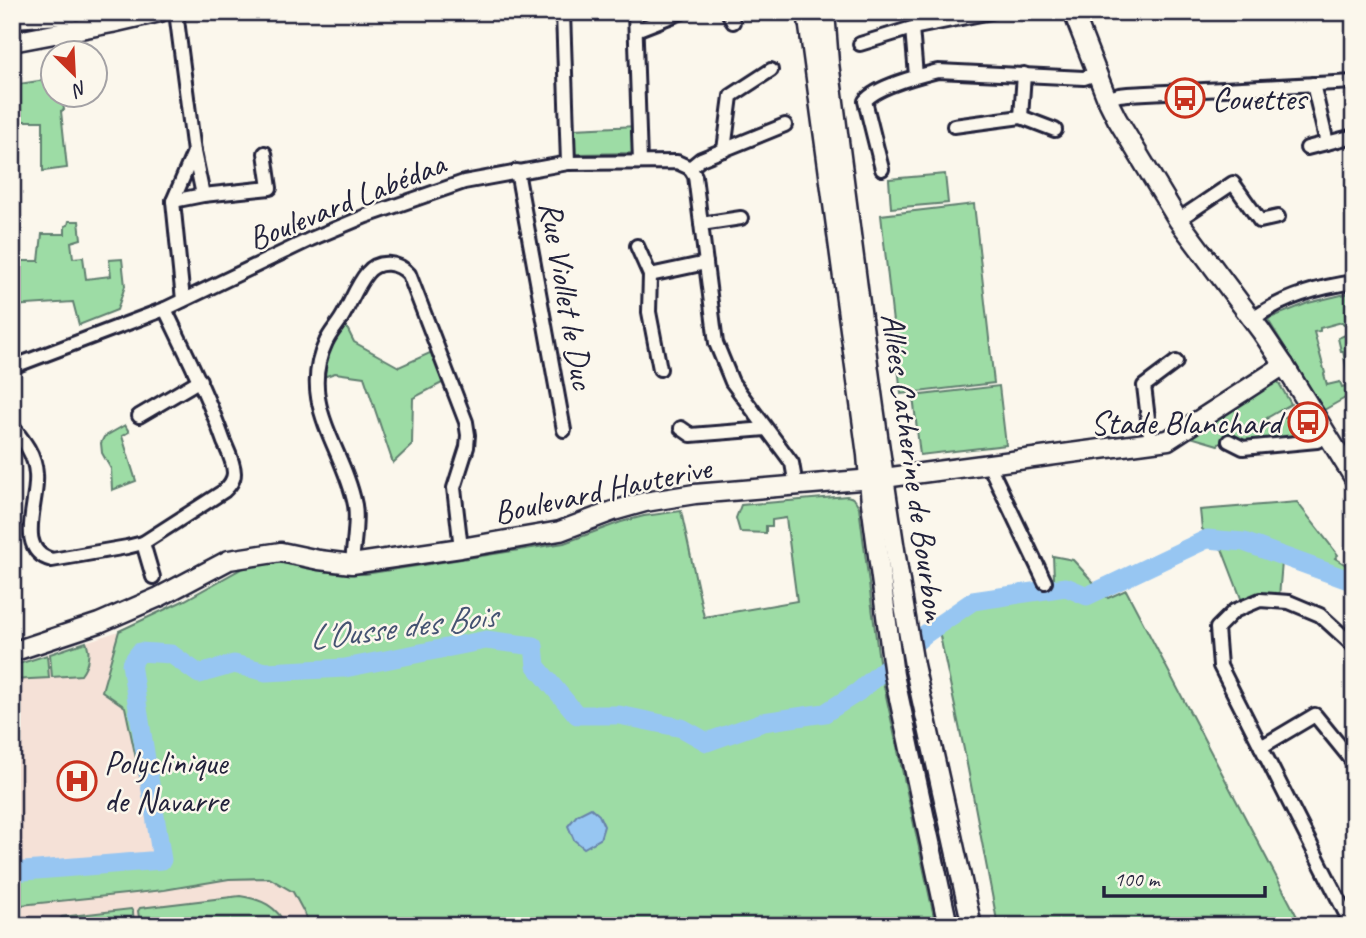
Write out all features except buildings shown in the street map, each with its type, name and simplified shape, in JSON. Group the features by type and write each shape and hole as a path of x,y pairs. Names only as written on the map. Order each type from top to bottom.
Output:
{"main road":[{"path":"12,18 72,12"},
{"path":"12,42 160,12"},
{"name":"Allées Catherine de Bourbon","path":"807,12 877,478 914,665 972,926"},
{"name":"Allées Catherine de Bourbon","path":"825,12 877,478 871,503 888,635 894,675 948,926"},
{"path":"1073,12 1096,74 1117,119 1178,220 1284,365 1354,478"},
{"name":"Boulevard Hauterive","path":"12,652 99,623 159,597 229,561 281,552 352,564 560,531 645,502 695,494 877,478 1168,440 1284,365"}],"street":[{"path":"176,12 194,152 203,195"},
{"path":"562,12 568,163"},
{"path":"635,12 640,162"},
{"path":"636,30 682,12"},
{"path":"860,44 912,28 991,12"},
{"path":"912,28 916,76"},
{"path":"724,150 731,96 771,70"},
{"path":"882,169 865,101 871,94 916,76 937,71 1084,78 1096,74"},
{"path":"1021,117 1024,74"},
{"path":"1107,99 1128,94 1354,82"},
{"path":"1313,84 1327,143"},
{"path":"954,126 1021,117 1055,131"},
{"path":"785,125 701,159 690,168 695,176 716,343 732,382 792,463 796,486"},
{"path":"1307,148 1354,136"},
{"path":"183,300 173,201 194,152"},
{"path":"173,201 270,188 265,153"},
{"name":"Boulevard Labédaa","path":"12,367 165,309 311,239 366,216 464,182 568,163 677,162 690,168"},
{"name":"Rue Viollet le Duc","path":"517,171 564,430"},
{"path":"1178,220 1233,183 1260,221 1278,217"},
{"path":"701,224 741,218"},
{"path":"637,246 650,275 649,312 660,369"},
{"path":"352,564 355,503 324,422 318,398 317,377 326,342 367,273 377,265 385,263 399,266 409,274 466,422 467,447 454,488 461,548"},
{"path":"650,275 706,263"},
{"path":"1252,320 1268,308 1298,295 1354,282"},
{"path":"12,426 27,444 36,471 30,537 31,544 44,558 52,560 143,543 224,491 231,483 234,471 232,463 200,380 165,309"},
{"path":"1151,443 1144,386 1177,362"},
{"path":"139,416 200,380"},
{"path":"681,428 691,435 766,429"},
{"path":"1229,441 1243,448 1317,441 1327,436"},
{"path":"989,465 1045,582"},
{"path":"143,543 153,577"},
{"path":"1354,646 1320,615 1289,602 1260,600 1234,611 1217,628 1220,666 1348,918 1354,923"},
{"path":"1261,747 1315,715 1354,763"}],"shaded area":[{"name":"Polyclinique de Navarre","path":"119,631 102,691 125,707 157,856 12,878 12,666"},
{"path":"270,878 293,892 307,918 307,926 12,926 12,906 164,890 229,879"}],"green space":[{"path":"38,81 38,108 64,108 61,111 67,168 43,171 43,121 18,121 18,131 13,131 12,154 12,85"},
{"path":"637,126 637,153 575,154 574,129"},
{"path":"945,174 948,203 891,208 889,179"},
{"path":"974,204 994,383 901,394 881,215"},
{"path":"69,221 79,221 81,239 71,242 73,258 83,257 86,279 111,276 109,260 122,259 125,286 117,310 79,325 73,302 12,306 12,261 39,261 42,234 65,234 65,226"},
{"path":"1354,292 1354,309 1345,312 1347,323 1320,328 1320,331 1314,332 1327,385 1340,382 1342,387 1352,384 1338,338 1354,330 1354,393 1324,410 1268,320 1308,303"},
{"path":"345,324 354,342 399,367 432,352 444,382 413,398 412,445 393,463 364,377 335,373 323,377 330,349"},
{"path":"1276,378 1291,404 1267,418 1270,425 1296,411 1312,438 1251,444 1229,434 1218,445 1187,436"},
{"path":"999,386 1006,445 920,455 913,396"},
{"path":"125,425 129,432 122,436 136,481 112,490 111,469 102,453 101,443 104,437"},
{"path":"847,496 859,507 880,668 936,926 307,926 307,918 293,892 269,878 229,879 164,890 12,906 12,878 157,856 125,707 102,691 119,631 185,600 241,569 277,562 336,573 365,574 564,543 621,522 681,511 704,617 797,601 786,518 772,520 772,526 766,526 766,533 740,532 736,518 741,505"},
{"path":"1297,502 1338,555 1335,558 1354,570 1354,573 1240,534 1208,534 1202,529 1200,510"},
{"path":"1237,546 1282,562 1279,597 1242,601 1222,549 1217,547"},
{"path":"1053,556 1073,560 1108,598 1126,590 1302,926 998,926 936,617 1035,596 1054,578"},
{"path":"86,642 88,659 81,675 52,677 50,654"},
{"path":"47,655 49,678 12,680 12,666"},
{"path":"240,896 267,905 278,913 286,926 199,926 185,920 140,924 140,908"},
{"path":"131,909 134,924 61,926 62,917"}],"water":[{"path":"591,808 599,815 604,826 600,839 584,848 574,840 568,826 577,815"}],"waterway":[{"name":"L'Ousse des Bois","path":"12,872 162,860 131,664 140,652 171,654 199,674 234,664 266,672 345,668 486,640 534,646 536,666 577,715 619,715 682,728 707,742 763,722 825,713 858,692 924,635 973,601 1066,587 1087,596 1207,539 1244,542 1354,582"}],"place":[{"name":"Couettes","path":"1185,98"},
{"name":"Stade Blanchard","path":"1308,422"},
{"name":"Polyclinique de Navarre","path":"77,781"}]}
